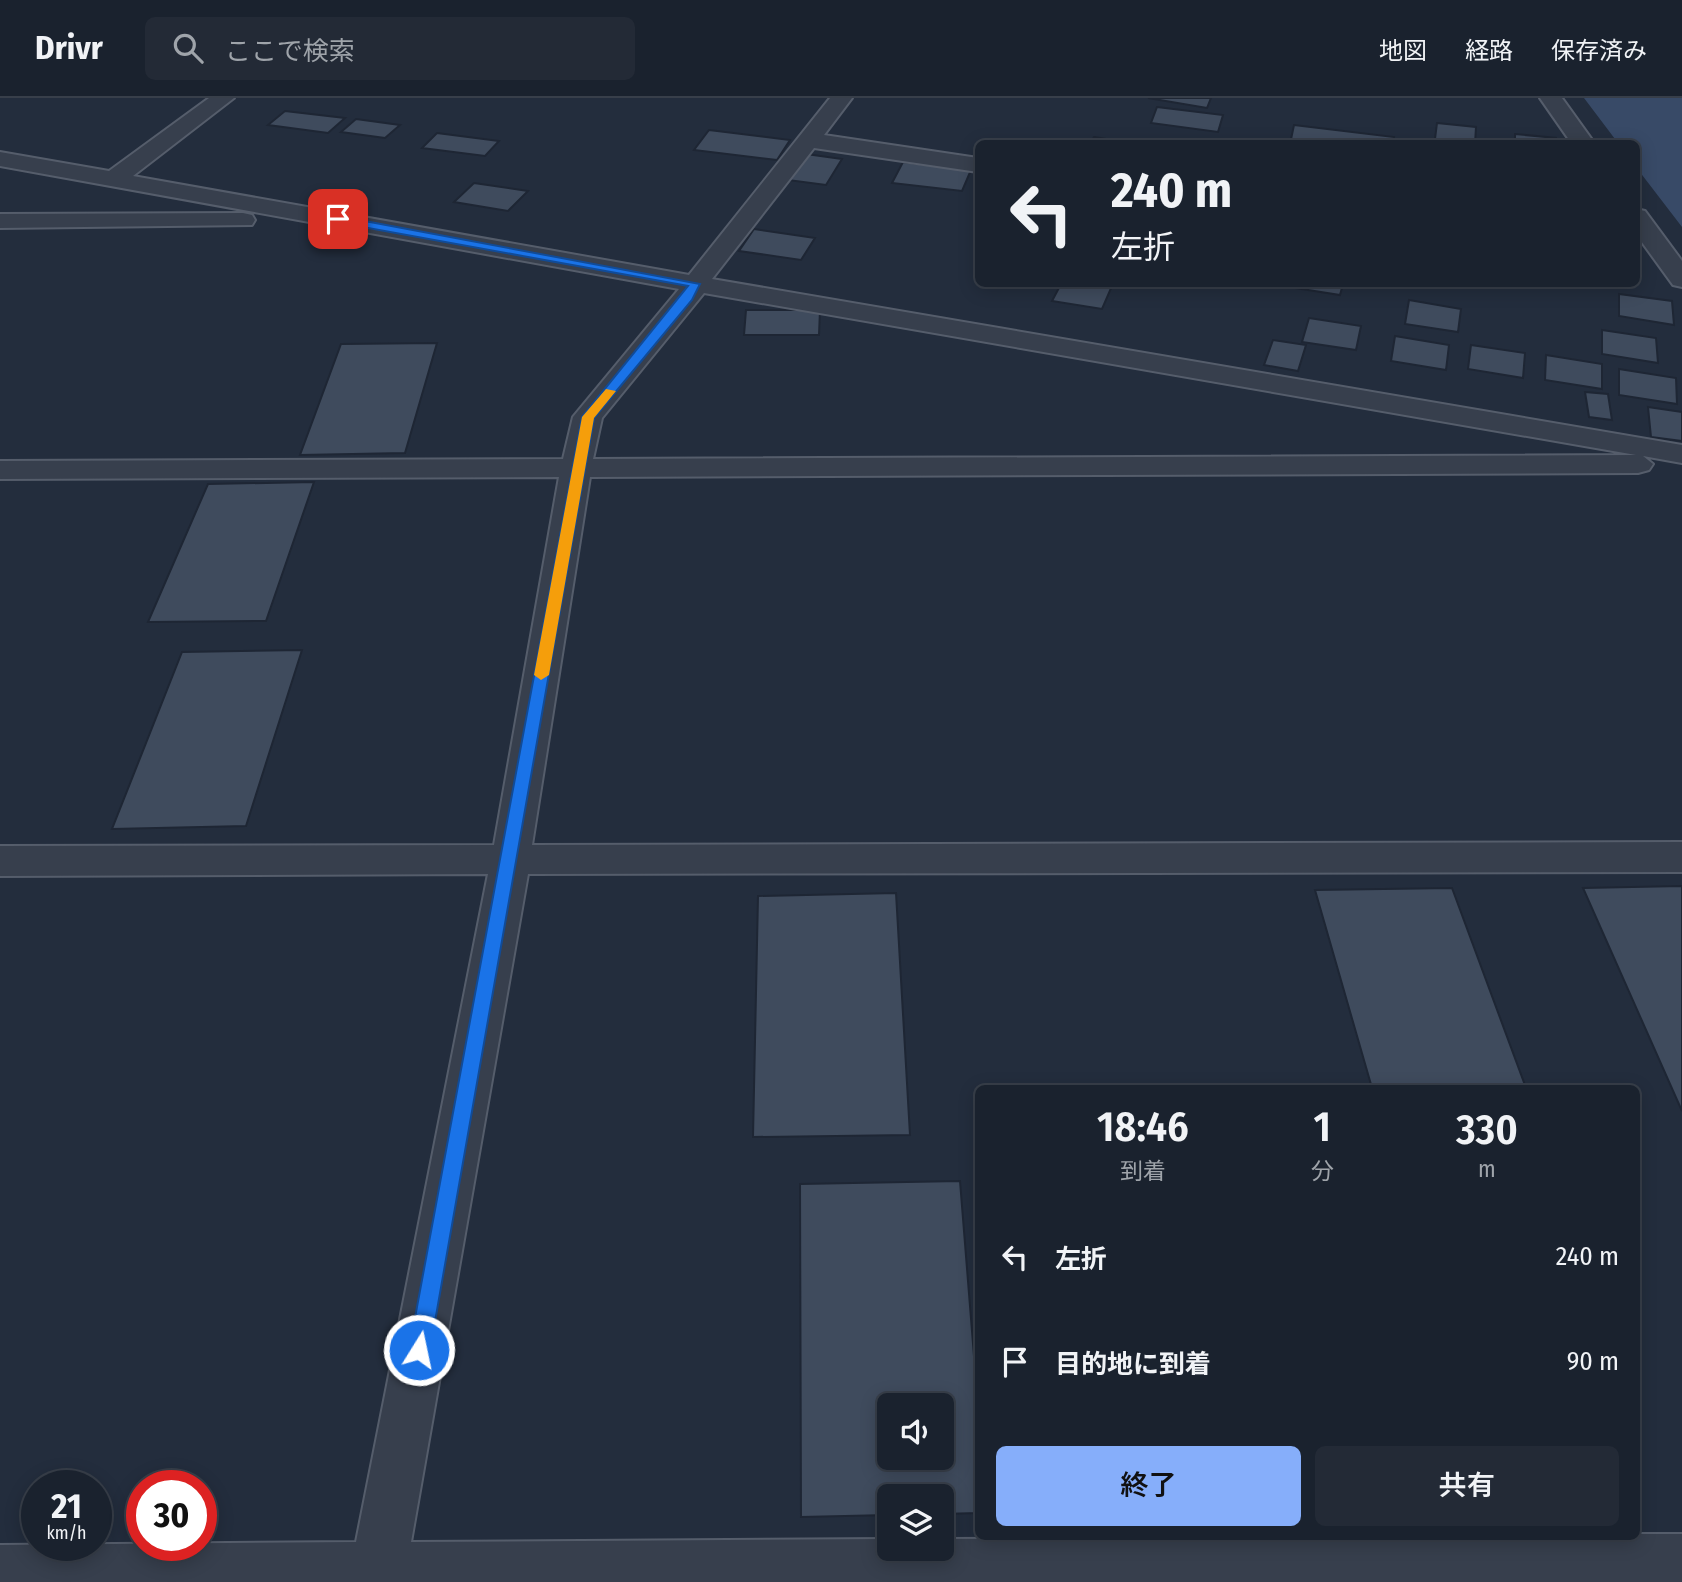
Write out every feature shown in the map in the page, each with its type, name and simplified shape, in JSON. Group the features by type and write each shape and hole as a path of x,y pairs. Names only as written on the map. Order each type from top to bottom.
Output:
{"street":[{"path":"114,179 223,98"},
{"path":"378,1575 511,858 576,468 588,417 692,291 841,98"},
{"path":"1551,98 1581,140"},
{"path":"809,140 975,165"},
{"path":"0,159 692,291"},
{"path":"0,221 259,220 1682,454"},
{"path":"1640,222 1678,274"},
{"path":"1640,264 1678,274"},
{"path":"0,470 1682,464"},
{"path":"0,861 1682,857"},
{"path":"0,1572 378,1575 1682,1561"}],"water":[{"path":"1584,98 1682,98 1682,227 1640,172 1640,140 1616,140"}],"building":[{"path":"1148,98 1211,98 1207,108"},
{"path":"1157,107 1223,115 1218,132 1151,123"},
{"path":"285,111 345,118 328,133 268,125"},
{"path":"356,119 400,125 385,138 341,132"},
{"path":"1437,123 1476,127 1475,140 1435,139"},
{"path":"1294,125 1394,137 1394,140 1291,140"},
{"path":"709,130 790,140 777,160 694,150"},
{"path":"437,133 499,141 485,156 422,148"},
{"path":"1515,134 1556,138 1556,140 1515,140"},
{"path":"806,154 842,159 826,185 788,180"},
{"path":"903,162 971,170 962,191 892,183"},
{"path":"474,183 528,191 508,211 454,202"},
{"path":"754,229 815,238 801,260 739,251"},
{"path":"1059,287 1112,287 1102,309 1052,301"},
{"path":"1289,287 1342,287 1340,295"},
{"path":"1619,294 1672,301 1674,325 1619,316"},
{"path":"1409,300 1461,309 1458,332 1405,324"},
{"path":"746,310 820,310 819,335 744,335"},
{"path":"1309,318 1361,326 1356,350 1302,342"},
{"path":"1602,330 1656,338 1658,363 1602,354"},
{"path":"1395,336 1449,345 1446,370 1391,361"},
{"path":"1273,340 1306,345 1298,371 1264,365"},
{"path":"437,343 405,453 300,455 341,344"},
{"path":"1471,345 1525,353 1523,378 1468,369"},
{"path":"1546,355 1602,364 1602,389 1545,380"},
{"path":"1619,369 1676,378 1677,404 1619,395"},
{"path":"1585,392 1608,394 1612,420 1589,417"},
{"path":"1648,407 1682,412 1682,441 1651,437"},
{"path":"314,482 266,621 148,622 208,484"},
{"path":"302,650 246,826 112,829 182,652"},
{"path":"1682,886 1682,1111 1583,888"},
{"path":"1452,888 1525,1085 1371,1085 1315,890"},
{"path":"896,893 910,1135 753,1137 758,896"},
{"path":"960,1181 975,1368 975,1513 954,1514 954,1484 877,1484 877,1515 801,1517 800,1184"}],"slow traffic":[{"path":"541,675 576,468 588,417 610,391"}],"route":[{"path":"338,219 695,284 688,298 588,417 576,468 511,858 419,1350"}]}
